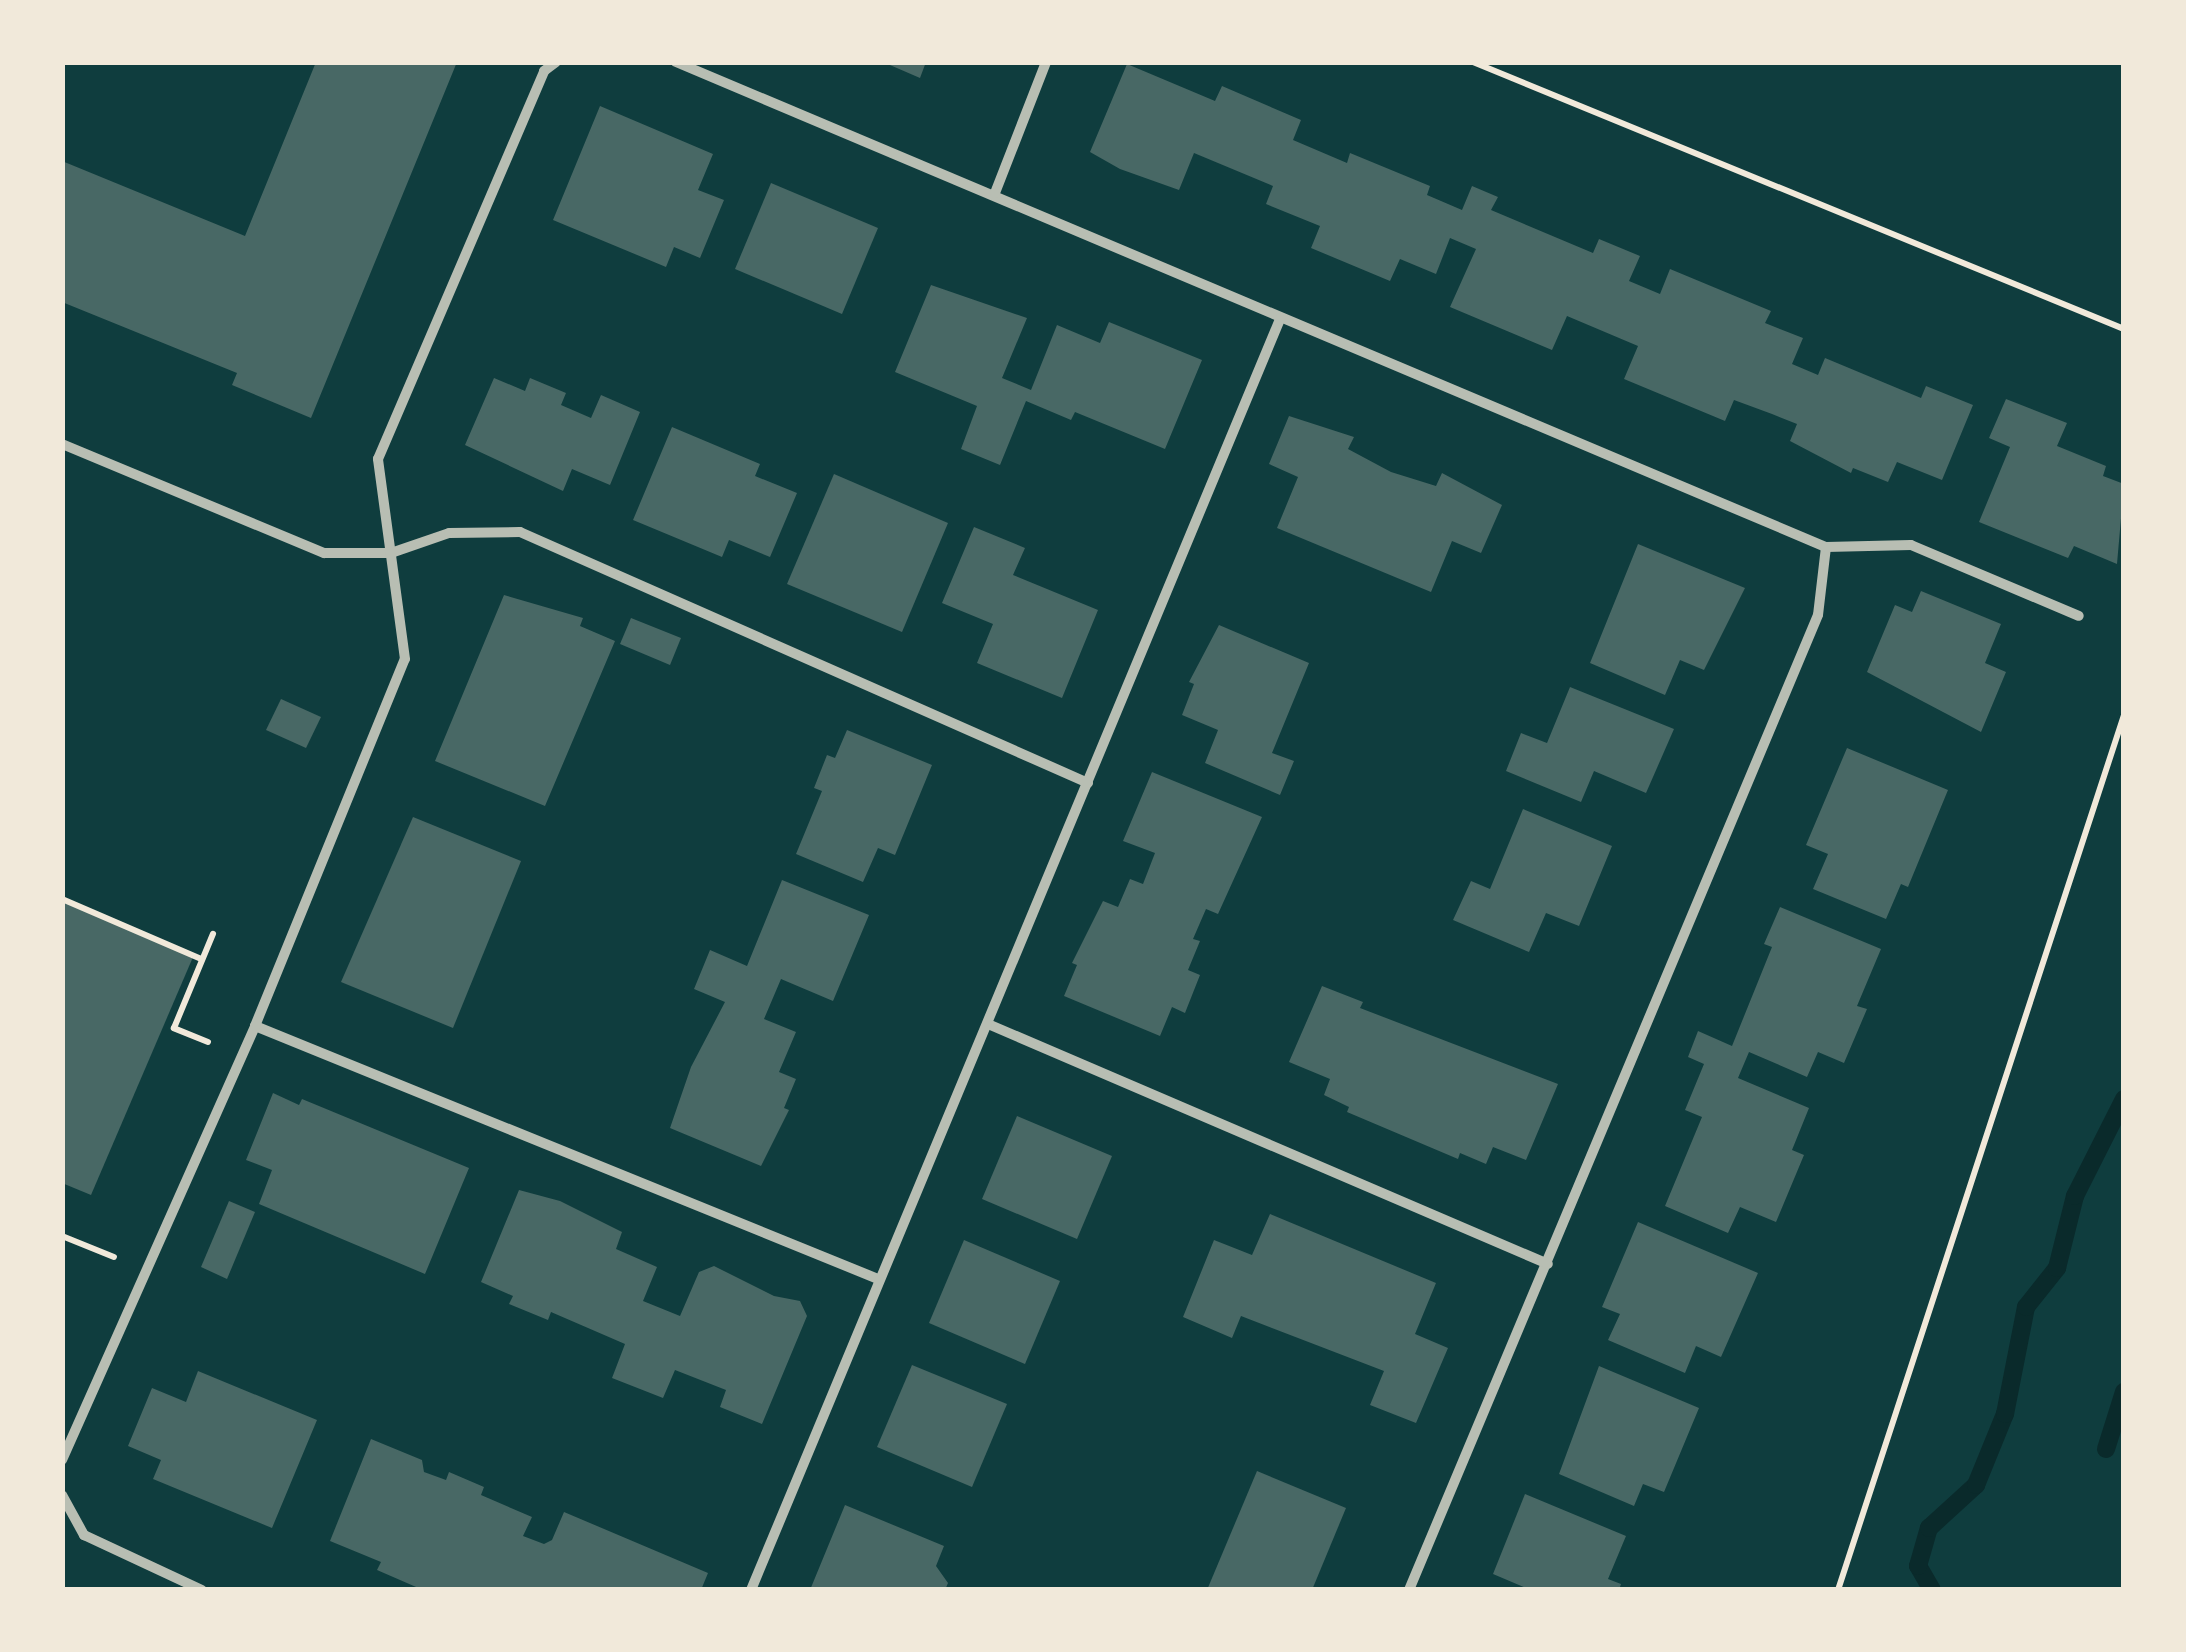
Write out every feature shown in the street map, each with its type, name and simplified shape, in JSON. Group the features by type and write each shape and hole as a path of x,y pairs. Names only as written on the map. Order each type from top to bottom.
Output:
{"street":[{"path":"62,1460 256,1026 406,659 378,459 544,70 556,62"},
{"path":"676,62 995,193 1280,319 1826,547 1910,545 2079,616"},
{"path":"995,193 1046,62"},
{"path":"751,1590 1280,319"},
{"path":"62,444 324,553 392,553 449,533 520,532 1088,783"},
{"path":"1408,1590 1818,614 1826,547"},
{"path":"988,1024 1548,1264"},
{"path":"256,1026 878,1279"},
{"path":"62,1495 84,1535 202,1590"}],"path":[{"path":"1473,62 2124,329"},
{"path":"1838,1590 2124,715"},
{"path":"62,898 202,959"},
{"path":"213,934 174,1028 242,1056"},
{"path":"62,1236 148,1270"}],"building":[{"path":"316,62 457,62 311,418 232,385 237,373 62,302 62,161 245,236"},
{"path":"883,62 926,62 920,78"},
{"path":"1127,64 1215,101 1222,86 1301,120 1293,140 1347,163 1350,153 1430,186 1427,195 1462,210 1472,186 1498,197 1491,210 1593,253 1599,239 1640,256 1629,281 1660,294 1670,269 1771,311 1765,323 1803,338 1792,364 1818,375 1825,358 1921,398 1926,386 1973,405 1942,480 1897,462 1888,482 1853,468 1851,473 1790,441 1797,424 1734,400 1725,421 1624,379 1638,346 1567,316 1552,350 1450,307 1476,249 1450,238 1436,274 1400,259 1390,281 1311,248 1320,226 1266,204 1273,186 1194,153 1179,190 1120,169 1090,152"},
{"path":"600,106 713,154 698,190 724,200 700,258 674,247 666,267 553,220"},
{"path":"771,183 878,228 842,314 735,269"},
{"path":"931,285 1027,318 1002,378 1031,390 1057,325 1100,343 1109,322 1202,360 1165,449 1075,412 1071,420 1026,401 1000,465 961,449 977,406 895,372"},
{"path":"494,378 525,391 530,378 566,393 561,405 591,418 601,395 640,412 610,485 572,469 563,491 465,445"},
{"path":"2006,399 2067,423 2057,446 2106,466 2103,476 2124,484 2117,564 2074,546 2068,558 1979,522 2010,447 1989,438"},
{"path":"1289,416 1354,437 1348,449 1391,472 1436,486 1442,473 1502,505 1481,553 1452,541 1431,592 1277,528 1298,477 1269,464"},
{"path":"672,427 760,464 755,476 797,493 770,557 729,540 722,557 633,520"},
{"path":"834,474 948,523 902,632 787,584"},
{"path":"974,527 1025,548 1013,575 1098,610 1062,698 977,663 993,624 942,603"},
{"path":"1638,544 1745,588 1704,670 1680,660 1665,695 1590,663"},
{"path":"1921,591 2001,624 1985,663 2006,672 1981,732 1867,672 1895,605 1912,612"},
{"path":"504,595 583,618 580,626 615,641 545,806 435,761"},
{"path":"631,618 681,638 670,665 620,644"},
{"path":"1219,625 1309,663 1272,753 1294,761 1280,795 1205,763 1218,730 1182,715 1194,684 1189,682"},
{"path":"1570,687 1674,729 1646,793 1594,771 1581,802 1506,771 1521,733 1547,743"},
{"path":"281,699 321,717 306,748 266,730"},
{"path":"847,730 932,765 895,855 878,848 863,882 796,854 822,791 814,788 827,755 835,758"},
{"path":"1847,748 1948,790 1908,887 1901,884 1886,919 1813,889 1828,854 1806,845"},
{"path":"1152,772 1262,817 1218,914 1206,909 1193,939 1200,941 1188,970 1200,975 1185,1013 1172,1007 1160,1036 1064,996 1077,965 1072,963 1103,901 1118,907 1130,879 1143,884 1155,853 1123,841"},
{"path":"1523,809 1612,846 1579,926 1546,913 1529,952 1453,920 1471,881 1490,889"},
{"path":"413,817 521,861 453,1028 341,982"},
{"path":"782,880 869,915 833,1001 781,979 764,1019 796,1032 779,1072 796,1079 784,1108 789,1110 761,1166 670,1128 691,1067 725,1002 694,989 710,950 747,966"},
{"path":"62,900 193,957 91,1195 62,1183"},
{"path":"1780,907 1881,949 1857,1006 1867,1009 1844,1063 1818,1052 1807,1077 1749,1052 1738,1078 1809,1108 1792,1150 1804,1155 1776,1222 1740,1207 1728,1233 1665,1206 1702,1117 1685,1110 1704,1064 1688,1057 1698,1031 1732,1046 1772,947 1764,944"},
{"path":"1322,986 1363,1002 1360,1008 1558,1084 1526,1160 1493,1147 1486,1164 1460,1153 1458,1159 1347,1112 1349,1107 1324,1095 1330,1079 1289,1062"},
{"path":"273,1093 299,1105 302,1099 469,1168 425,1274 259,1204 272,1170 246,1160"},
{"path":"1017,1116 1112,1156 1077,1239 982,1199"},
{"path":"519,1190 560,1201 622,1232 616,1249 657,1267 643,1301 680,1316 699,1272 714,1266 774,1296 800,1301 807,1316 762,1424 720,1407 726,1390 675,1370 663,1398 612,1378 625,1344 551,1312 548,1320 509,1304 513,1296 481,1282"},
{"path":"229,1201 255,1212 227,1279 201,1267"},
{"path":"1270,1214 1436,1283 1415,1334 1448,1348 1416,1423 1370,1405 1384,1371 1241,1316 1232,1338 1183,1317 1214,1240 1252,1255"},
{"path":"1638,1222 1758,1273 1721,1357 1696,1346 1685,1373 1608,1340 1620,1314 1602,1307"},
{"path":"964,1240 1060,1281 1025,1364 929,1323"},
{"path":"912,1365 1007,1404 972,1487 877,1447"},
{"path":"1599,1366 1699,1408 1664,1492 1643,1484 1634,1506 1559,1474"},
{"path":"198,1371 317,1420 272,1528 153,1479 161,1460 128,1446 152,1388 186,1402"},
{"path":"371,1439 422,1460 424,1472 446,1480 449,1472 484,1487 481,1495 532,1517 523,1536 544,1544 552,1540 564,1512 708,1573 701,1590 423,1590 377,1570 381,1562 330,1541"},
{"path":"1257,1471 1346,1508 1312,1590 1207,1590"},
{"path":"1525,1494 1626,1536 1608,1579 1621,1584 1619,1590 1531,1590 1493,1574"},
{"path":"845,1505 944,1546 936,1566 948,1583 945,1590 810,1590"}],"waterway":[{"path":"1932,1590 1918,1566 1929,1528 1976,1485 2005,1414 2026,1307 2057,1268 2075,1196 2124,1099"},
{"path":"2106,1449 2124,1392"}]}
